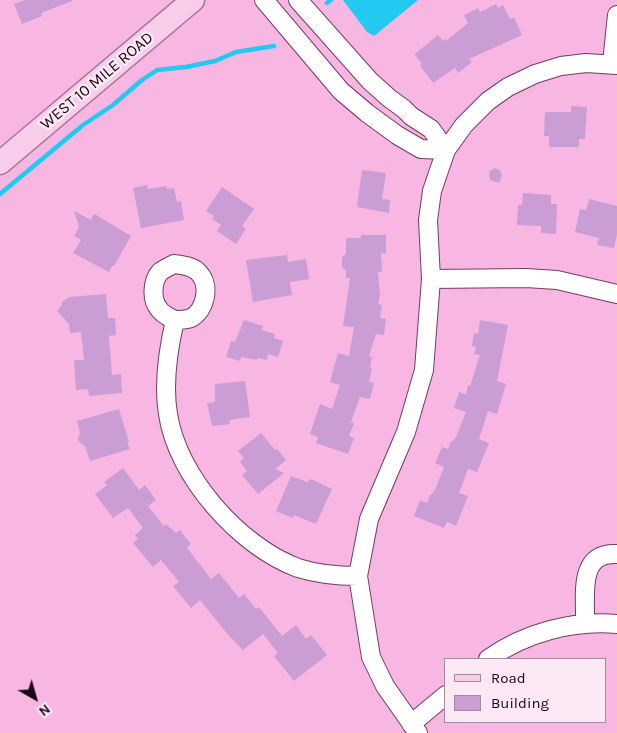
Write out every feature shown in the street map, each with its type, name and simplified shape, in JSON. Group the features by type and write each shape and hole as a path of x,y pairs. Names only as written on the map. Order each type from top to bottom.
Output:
{"main road":[{"name":"WEST 10 MILE ROAD","path":"0,163 193,0"}],"street":[{"path":"264,0 341,90 367,113 396,135 421,149 446,150"},
{"path":"298,0 352,62 389,98 431,129 446,150"},
{"path":"444,697 414,728 385,686 371,657 358,576 369,519 406,432 424,370 431,279 428,220 432,191 446,150 470,119 488,101 508,87 535,74 561,66 586,63 615,64 617,15"},
{"path":"303,47 324,30"},
{"path":"431,279 526,278 558,280 617,294"},
{"path":"175,320 168,357 166,384 167,413 173,440 183,463 200,487 230,523 251,542 273,556 298,568 338,576 358,576"},
{"path":"585,624 586,576 589,567 602,556 617,554"},
{"path":"490,658 531,637 558,628 585,624 617,624"}],"water":[{"path":"343,0 418,0 374,36 367,32"}],"building":[{"path":"25,0 72,1 41,13 42,16 22,24 14,4"},
{"path":"496,4 498,8 503,5 510,19 514,17 522,35 469,59 472,62 458,73 455,68 433,83 420,66 422,64 415,55 416,53 438,35 443,41 445,39 446,41 468,23 464,15 478,8 480,12"},
{"path":"571,106 587,107 585,139 579,139 579,147 549,147 549,136 544,136 545,112 571,112"},
{"path":"495,168 500,170 502,175 499,183 490,180 490,171"},
{"path":"362,170 386,173 382,199 390,200 389,213 357,207"},
{"path":"147,185 148,189 166,186 167,189 174,188 177,202 181,201 184,220 141,228 133,188"},
{"path":"222,187 254,209 242,226 246,229 236,244 217,231 221,225 212,219 214,216 206,211"},
{"path":"523,193 551,195 551,204 557,204 556,234 541,233 541,226 517,225 518,205 522,205"},
{"path":"589,199 617,206 617,234 614,248 597,245 599,238 575,232 580,209 586,210"},
{"path":"74,211 91,220 94,214 131,236 109,272 73,253 81,240 74,236 79,227"},
{"path":"361,235 386,235 386,253 381,253 382,272 378,272 380,295 378,304 382,305 380,318 386,319 384,335 376,334 369,356 372,357 370,367 372,368 369,382 374,383 370,399 360,397 351,422 354,423 349,436 354,438 348,454 316,443 318,437 310,434 320,404 332,409 340,385 330,382 338,353 349,356 354,327 343,326 350,278 346,278 346,271 342,267 342,257 346,254 346,238 361,238"},
{"path":"287,255 288,262 306,259 309,279 290,282 292,295 253,302 246,260"},
{"path":"106,294 108,318 115,318 116,335 109,336 112,375 121,374 122,393 89,396 88,389 76,390 74,360 84,360 81,332 70,333 69,324 57,311 62,302 69,297"},
{"path":"244,320 263,326 262,330 275,334 274,338 283,341 278,357 268,354 267,360 241,357 240,361 226,357 231,341 235,342"},
{"path":"480,320 508,325 497,381 506,384 497,414 488,411 479,439 489,443 477,472 468,469 459,493 468,496 456,526 447,522 444,528 414,516 420,500 427,503 430,495 435,490 444,467 435,463 442,447 448,449 451,441 456,437 466,412 454,408 459,392 466,394 468,385 470,386 480,355 474,354 476,347 472,346 474,333 478,334"},
{"path":"245,381 250,417 229,420 230,424 212,426 207,403 215,402 215,384"},
{"path":"119,409 130,449 90,461 85,446 79,442 80,433 77,421"},
{"path":"261,433 286,460 275,469 284,473 258,494 242,475 247,471 240,462 244,458 238,451"},
{"path":"123,468 139,490 145,485 156,500 148,506 164,526 166,524 176,533 180,530 191,544 187,548 211,579 219,573 239,598 244,594 256,609 259,607 282,636 296,625 306,639 311,635 327,655 294,681 274,656 278,653 263,634 243,650 200,600 191,608 173,586 179,582 161,560 153,567 133,543 138,539 135,535 143,528 128,508 113,518 95,494 107,485 104,482"},
{"path":"291,476 307,482 311,479 332,489 316,524 294,515 293,518 276,511"}],"waterway":[{"path":"327,3 331,0"},
{"path":"0,194 83,125 113,105 142,80 157,70 186,67 215,61 236,52 274,46"}]}
